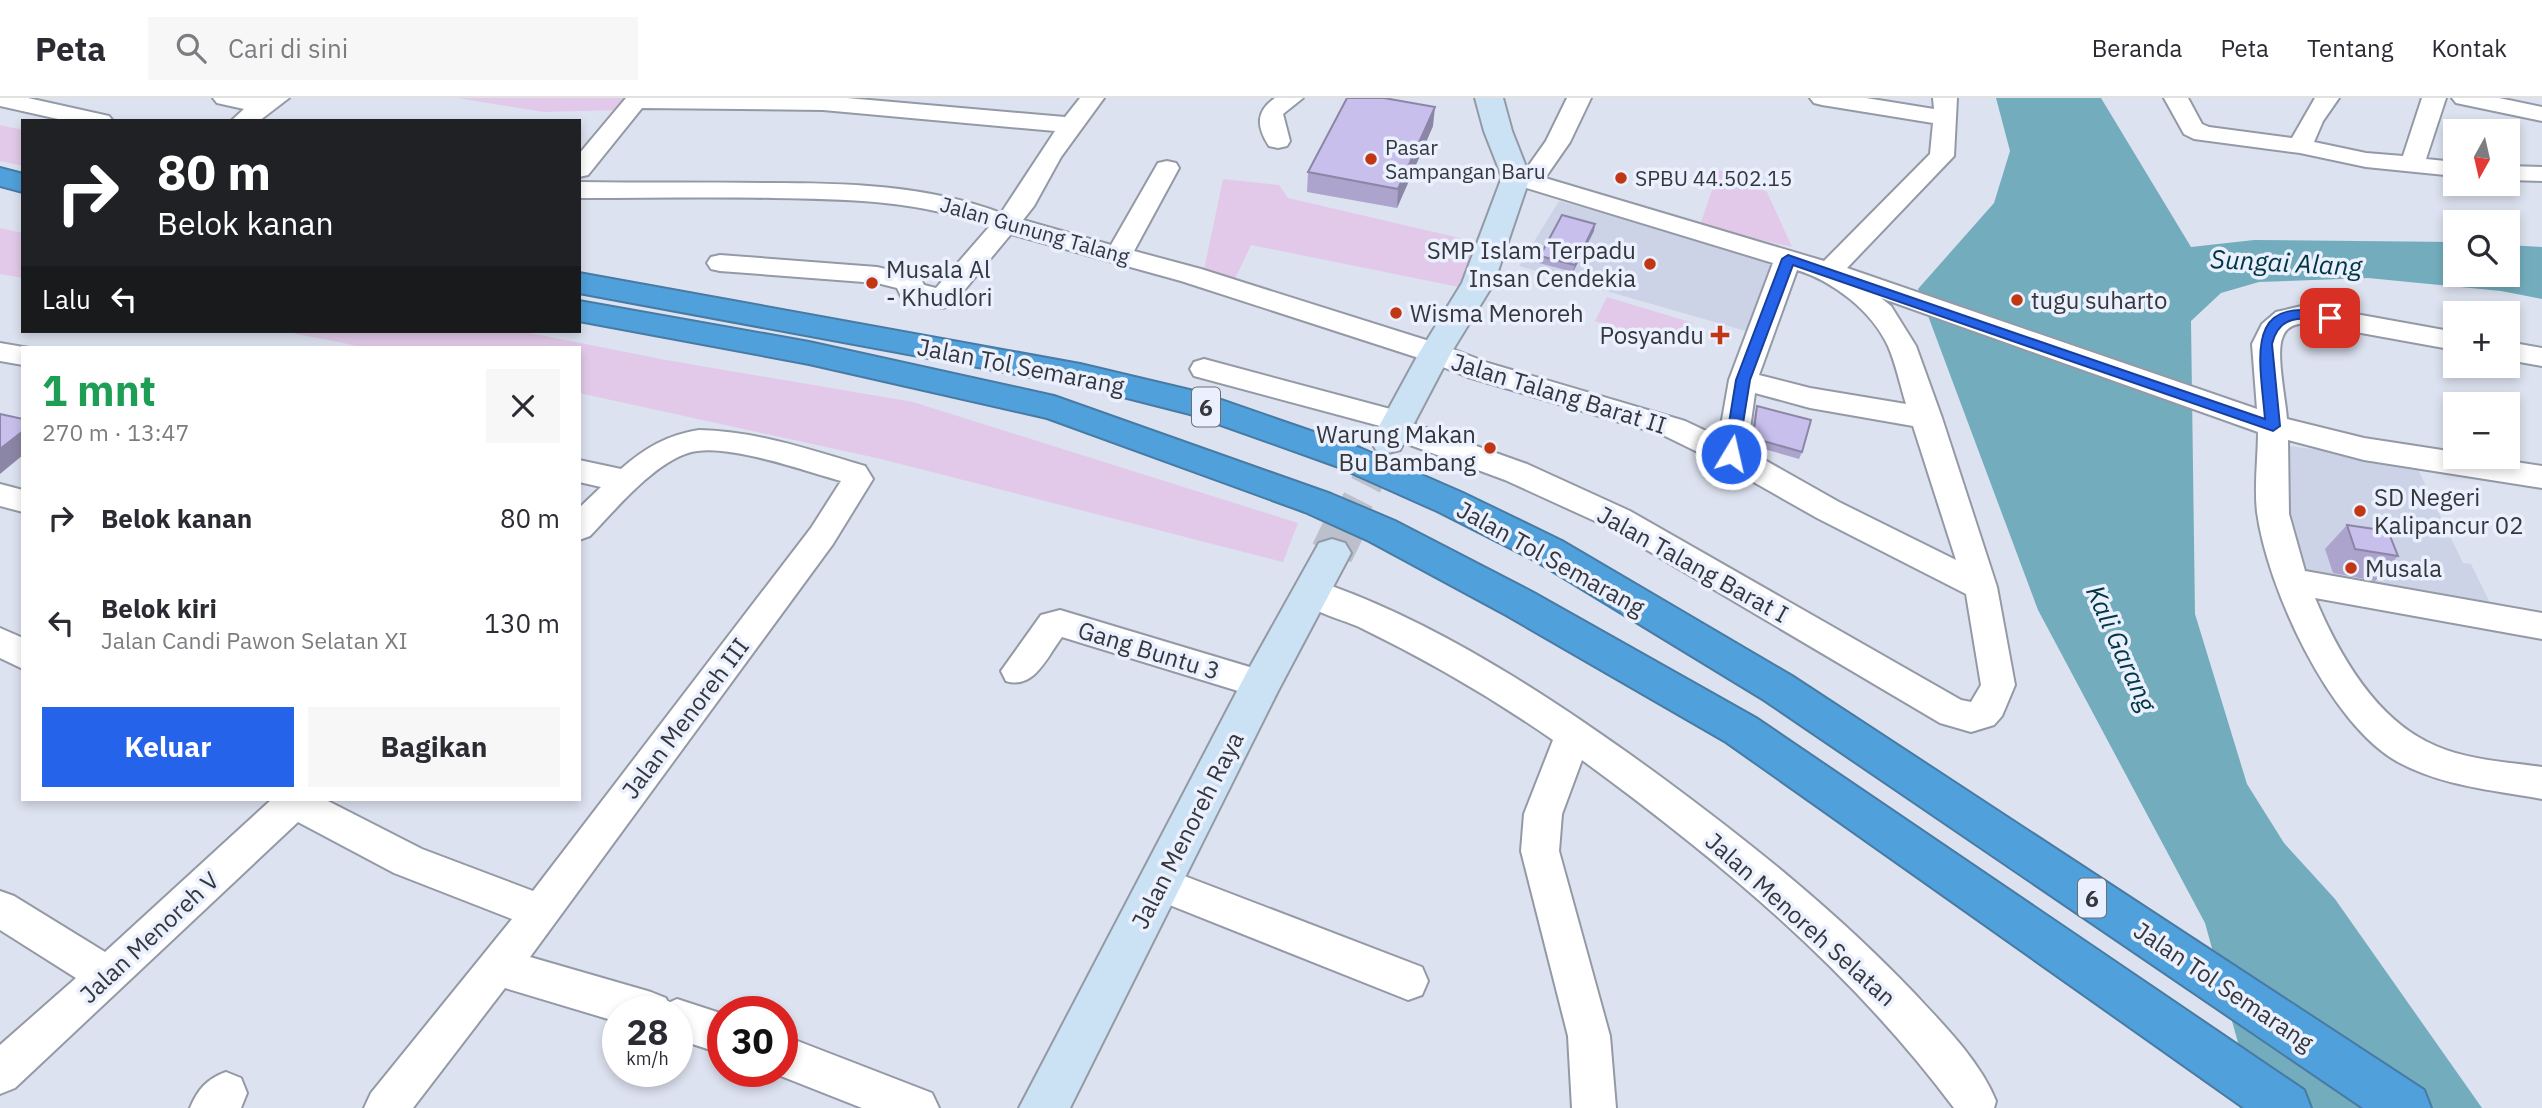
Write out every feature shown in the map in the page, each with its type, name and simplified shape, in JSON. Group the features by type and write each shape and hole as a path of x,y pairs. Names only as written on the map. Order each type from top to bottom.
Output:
{"highway":[{"path":"0,177 21,184"},
{"path":"0,183 21,185"},
{"path":"0,204 21,208"},
{"name":"Jalan Tol Semarang","path":"581,283 1080,375 1198,404 1348,457 1549,551 1778,688 2406,1108"},
{"name":"Jalan Tol Semarang","path":"581,311 809,353 1054,408 1318,503 1381,531 1520,604 1741,730 2286,1108"}],"main road":[{"path":"1393,430 1435,353 1478,283 1523,179 1498,131 1489,98"},
{"name":"Jalan Menoreh Raya","path":"1044,1108 1261,684 1332,554"}],"street":[{"path":"226,98 271,102"},
{"path":"720,263 877,275 903,280 910,283 911,290 942,299 1021,206 1049,156 1092,98"},
{"path":"1278,141 1271,117 1272,111 1291,98"},
{"path":"1580,98 1558,142 1523,179 1829,271 2267,424 2364,449 2542,477"},
{"path":"1822,98 1945,108 1942,156 1829,271"},
{"path":"2176,98 2197,132 2300,146 2366,160 2443,168"},
{"path":"2300,146 2311,121 2327,98"},
{"path":"2412,165 2434,98"},
{"path":"2464,98 2542,114"},
{"path":"0,99 92,119"},
{"path":"581,168 637,99 823,103 1070,125"},
{"path":"246,119 271,102"},
{"path":"1118,255 1167,167"},
{"path":"2520,173 2542,174"},
{"name":"Jalan Gunung Talang","path":"581,190 784,190 936,200 1006,223 1202,279 1435,353"},
{"path":"1731,454 1743,380 1788,259"},
{"path":"1829,271 1869,301 1891,325 1902,346 1981,587"},
{"path":"2443,339 2306,314 2282,318 2269,331 2266,344 2267,424 2273,513 2291,581 2327,656 2358,704 2382,732 2407,750 2435,762 2542,783"},
{"path":"0,352 21,356"},
{"name":"Jalan Talang Barat II","path":"1435,353 1478,370 1674,428 1731,454 1828,510 1981,587"},
{"path":"2520,353 2542,357"},
{"name":"Jalan Talang Barat I","path":"1204,369 1516,471 1619,519 1953,713 1971,718 1981,715 1990,706 1998,685 1981,587"},
{"path":"1743,380 1810,398 1927,418"},
{"name":"Jalan Menoreh III","path":"386,1108 541,912 822,536 858,479 854,474 729,442 697,440 670,448 626,481"},
{"path":"581,471 626,481"},
{"path":"581,526 626,481"},
{"path":"0,495 21,500"},
{"path":"2291,581 2542,626"},
{"name":"Jalan Menoreh Selatan","path":"1311,592 1359,611 1470,667 1574,733 1743,861 1837,946 1913,1022 1975,1101"},
{"name":"Gang Buntu 3","path":"1018,671 1053,624 1060,623 1261,684"},
{"path":"0,642 21,653"},
{"path":"1574,733 1543,814 1540,850 1588,1036 1594,1079 1594,1108"},
{"name":"Jalan Menoreh V","path":"0,1073 108,976 292,801"},
{"path":"295,801 408,861 541,912"},
{"path":"1160,884 1408,981"},
{"path":"0,909 108,976"},
{"path":"497,967 602,998"},
{"path":"798,1062 917,1108"}],"shaded area":[{"path":"457,98 634,98 618,110 544,112"},
{"path":"0,125 21,130 21,166 0,161"},
{"path":"1719,170 1767,192 1792,247 1700,225"},
{"path":"1223,179 1279,185 1288,198 1477,242 1459,287 1251,245 1235,279 1204,270"},
{"name":"SMP Islam Terpadu Insan Cendekia","path":"1559,201 1782,262 1746,331 1519,266"},
{"path":"0,228 21,233 21,278 0,274"},
{"path":"1607,297 1693,323 1682,346 1595,321"},
{"path":"292,333 530,333 666,360 913,402 1298,523 1283,562 881,459 581,393 581,346 358,346"},
{"name":"SD Negeri Kalipancur 02","path":"2282,445 2415,463 2463,563 2471,564 2492,607 2313,580 2292,568"}],"water":[{"path":"1996,98 2101,98 2191,247 2254,240 2443,242 2443,285 2368,278 2259,282 2221,293 2191,321 2195,614 2247,784 2284,843 2335,899 2482,1108 2256,1108 2205,923 2038,610 1918,289 1994,203 2010,151"},
{"path":"2520,246 2542,247 2542,299 2460,287 2520,287"}],"building":[{"name":"Pasar Sampangan Baru","path":"1347,98 1384,98 1435,107 1398,189 1308,172"},
{"path":"1562,215 1595,224 1575,265 1540,256"},
{"path":"1757,406 1811,420 1802,452 1753,438"},
{"path":"0,414 21,419 21,433 0,449"},
{"path":"2347,525 2388,531 2398,556 2355,549"}],"tunnel":[{"path":"1345,526 1388,441"},
{"path":"1332,553 1345,526"}],"place":[{"name":"Pasar Sampangan Baru","path":"1371,159"},
{"name":"SPBU 44.502.15","path":"1621,178"},
{"name":"SMP Islam Terpadu Insan Cendekia","path":"1650,264"},
{"name":"Musala Al - Khudlori","path":"872,283"},
{"name":"tugu suharto","path":"2017,300"},
{"name":"Wisma Menoreh","path":"1396,313"},
{"name":"Posyandu","path":"1720,335"},
{"name":"Warung Makan Bu Bambang","path":"1490,448"},
{"name":"SD Negeri Kalipancur 02","path":"2360,511"},
{"name":"Musala","path":"2351,568"}],"route":[{"path":"1731,454 1743,380 1788,259 2273,426 2266,344 2269,331 2282,318 2293,315 2330,318"}],"water label":[{"name":"Sungai Alang","path":"2286,262"},
{"name":"Kali Garang","path":"2122,648"}]}
